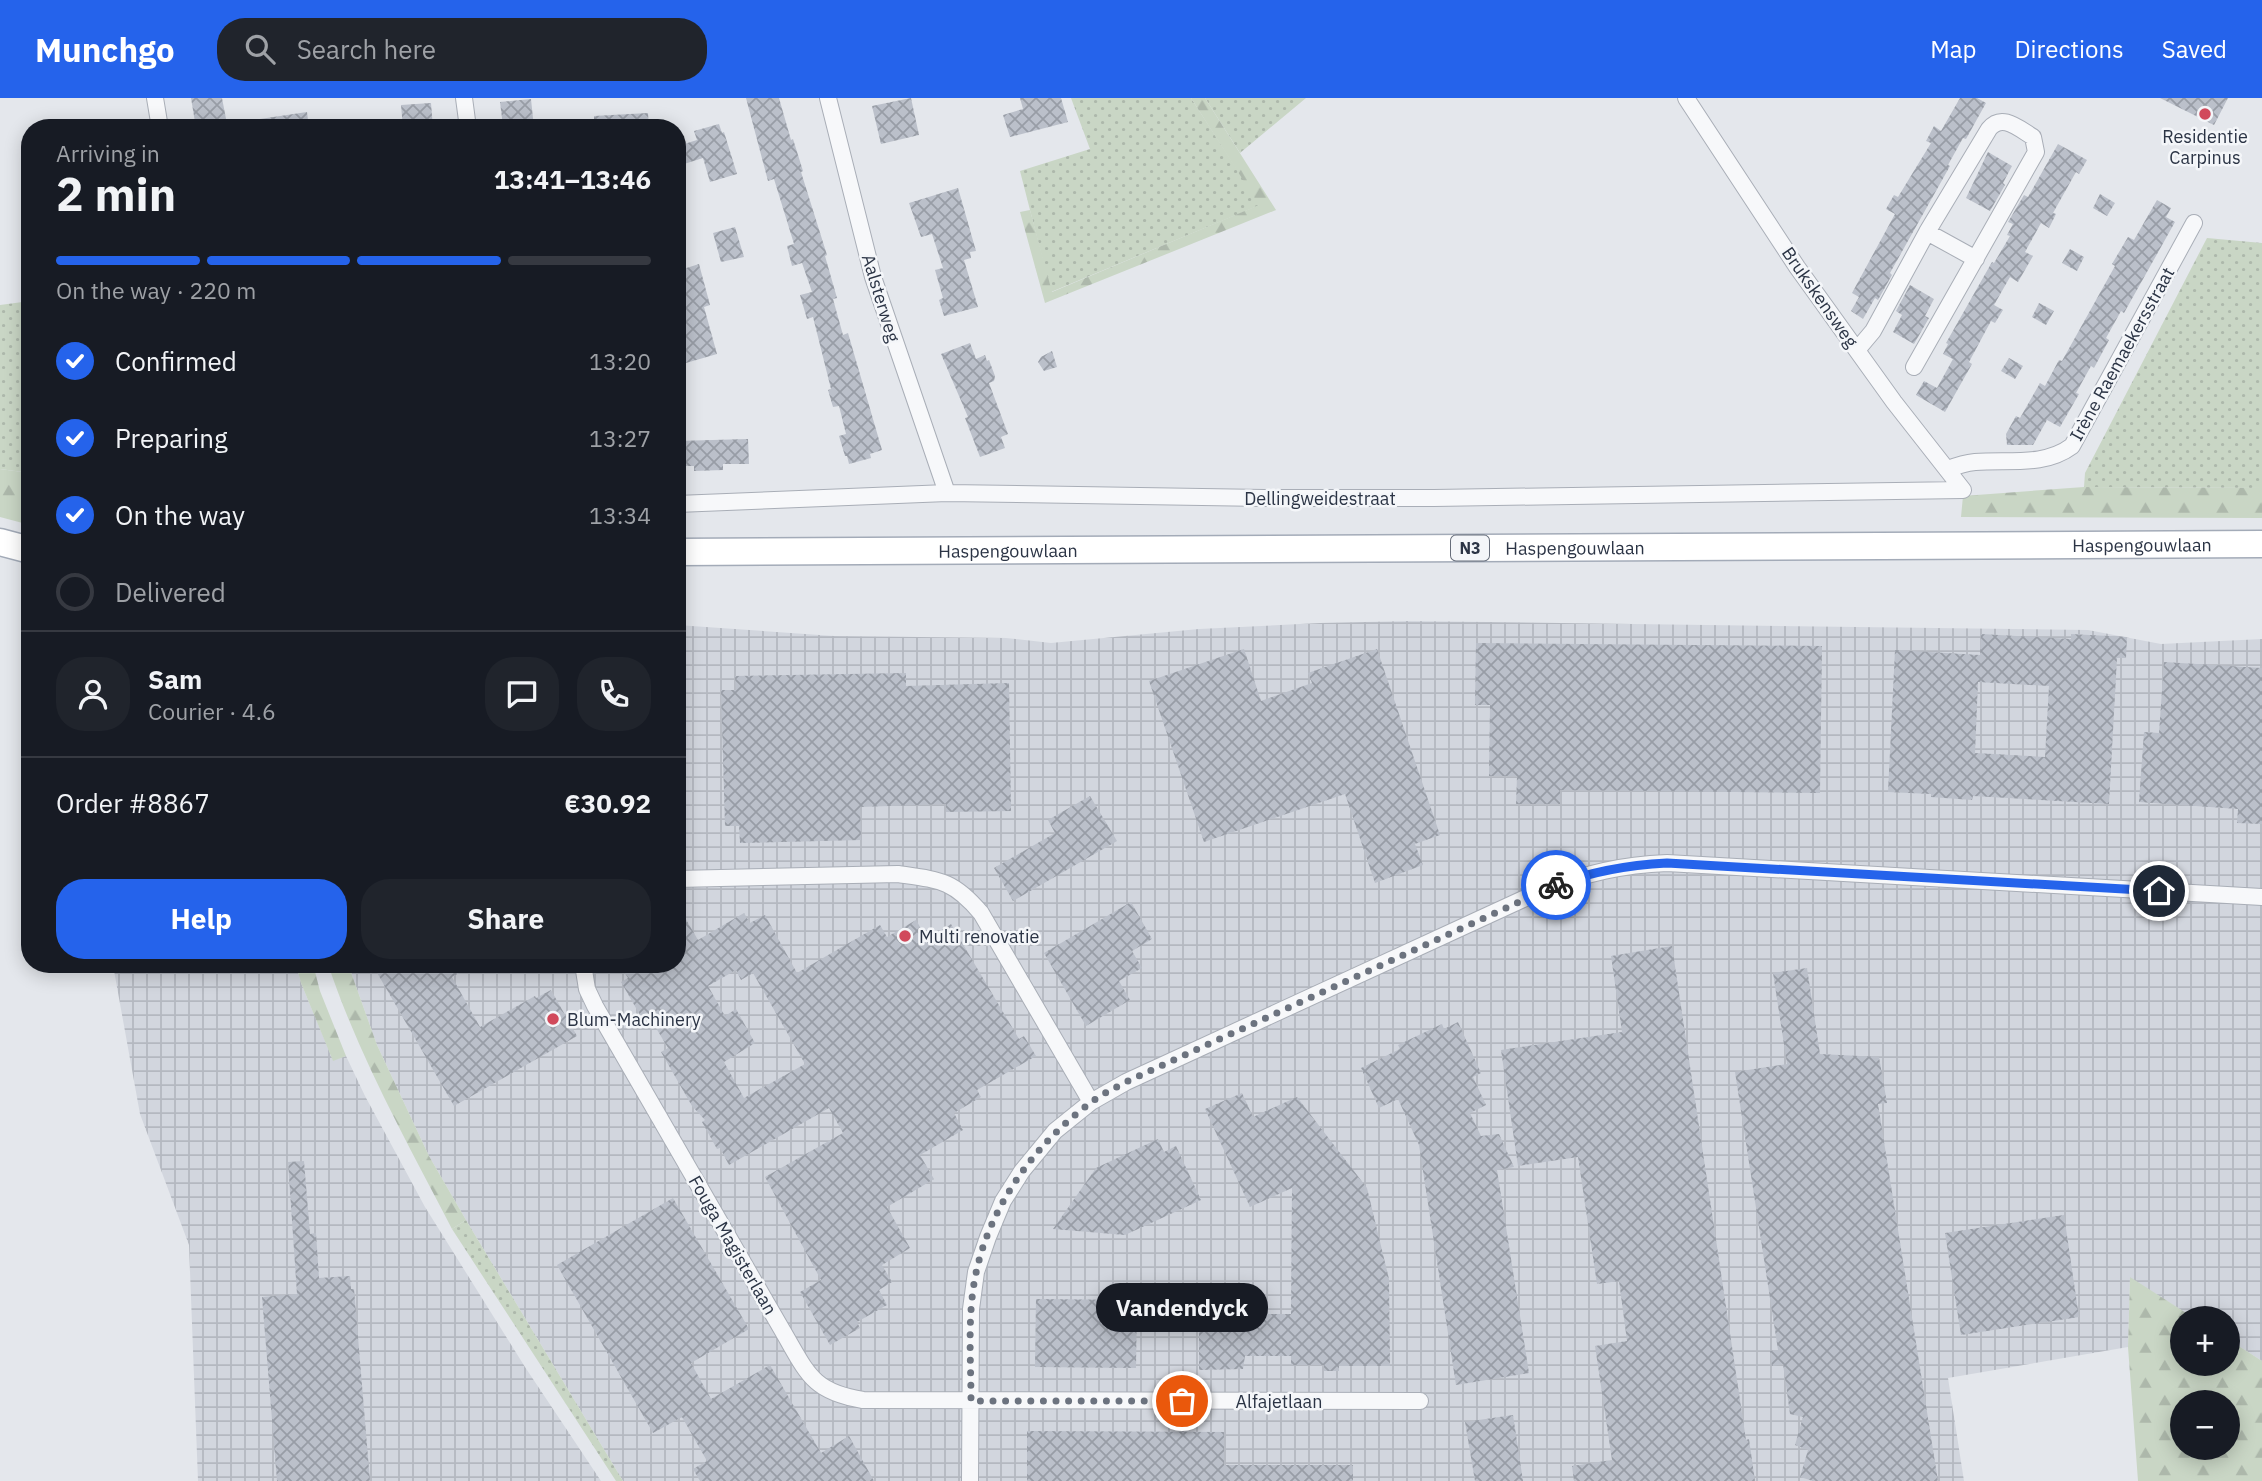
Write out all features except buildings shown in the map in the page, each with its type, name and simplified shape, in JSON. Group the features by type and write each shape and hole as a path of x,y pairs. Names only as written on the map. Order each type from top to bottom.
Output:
{"main road":[{"path":"0,542 21,548"},
{"name":"Haspengouwlaan","path":"686,552 2262,544"},
{"path":"0,557 21,557"}],"street":[{"path":"155,98 158,119"},
{"path":"464,98 467,119"},
{"name":"Aalsterweg","path":"828,98 873,277 947,493"},
{"name":"Brukskensweg","path":"1686,98 1797,267 1894,402 1963,490"},
{"path":"1857,350 1873,331 1927,232 1989,129 1994,122 2004,120 2033,137 2036,152 1914,367"},
{"name":"Irène Raemaekersstraat","path":"1948,469 1971,462 2045,460 2072,446 2194,223"},
{"path":"1927,232 1976,258"},
{"name":"Dellingweidestraat","path":"686,504 947,493 1421,498 1963,490"},
{"path":"970,1481 971,1309 976,1272 1003,1201 1022,1171 1055,1131 1091,1102 1126,1082 1545,889 1585,874 1628,865 1667,863 2262,897"},
{"path":"686,879 898,874 953,886 981,913 1091,1102"},
{"name":"Fouga Magisterlaan","path":"584,973 587,989 595,1006 812,1379 822,1388 846,1398 971,1401"},
{"name":"Alfajetlaan","path":"971,1401 1420,1401"}],"shaded area":[{"path":"1409,621 2088,630 2161,644 2262,639 2262,1361 2240,1347 2240,1306 2175,1306 2130,1278 2128,1347 1948,1378 1964,1481 623,1481 429,1156 377,1045 351,973 686,973 686,626 834,636 1006,638 1051,643 1199,629"},
{"path":"114,973 298,973 333,1060 346,1056 425,1207 525,1367 601,1481 198,1481 189,1245 140,1114"}],"green space":[{"path":"1071,98 1191,98 1260,205 1051,292 1020,171 1090,149"},
{"path":"1191,98 1205,98 1276,210 1045,303 1020,212 1030,210 1052,292 1259,205"},
{"path":"1205,98 1306,98 1240,153"},
{"path":"2207,238 2262,243 2262,488 2084,487 2085,473"},
{"path":"21,302 21,472 0,469 0,305"},
{"path":"0,469 21,472 21,523 0,517"},
{"path":"2084,487 2262,488 2262,518 1961,517 1963,496"},
{"path":"298,973 315,973 346,1056 333,1061"},
{"path":"331,973 351,973 377,1045 429,1156 466,1220 452,1229 369,1066"},
{"path":"466,1220 623,1481 616,1481 452,1229"},
{"path":"2130,1277 2175,1306 2170,1306 2170,1376 2240,1376 2240,1347 2262,1361 2262,1481 2138,1481 2128,1347"}],"way so far":[{"path":"1182,1401 971,1401 971,1309 976,1272 1003,1201 1022,1171 1055,1131 1091,1102 1126,1082 1556,885"}],"place":[{"name":"Residentie Carpinus","path":"2205,114"},
{"name":"Multi renovatie","path":"905,936"},
{"name":"Blum-Machinery","path":"553,1019"},
{"name":"Vandendyck","path":"1182,1401"}],"route":[{"path":"1556,885 1585,874 1628,865 1667,863 2159,891"}]}
